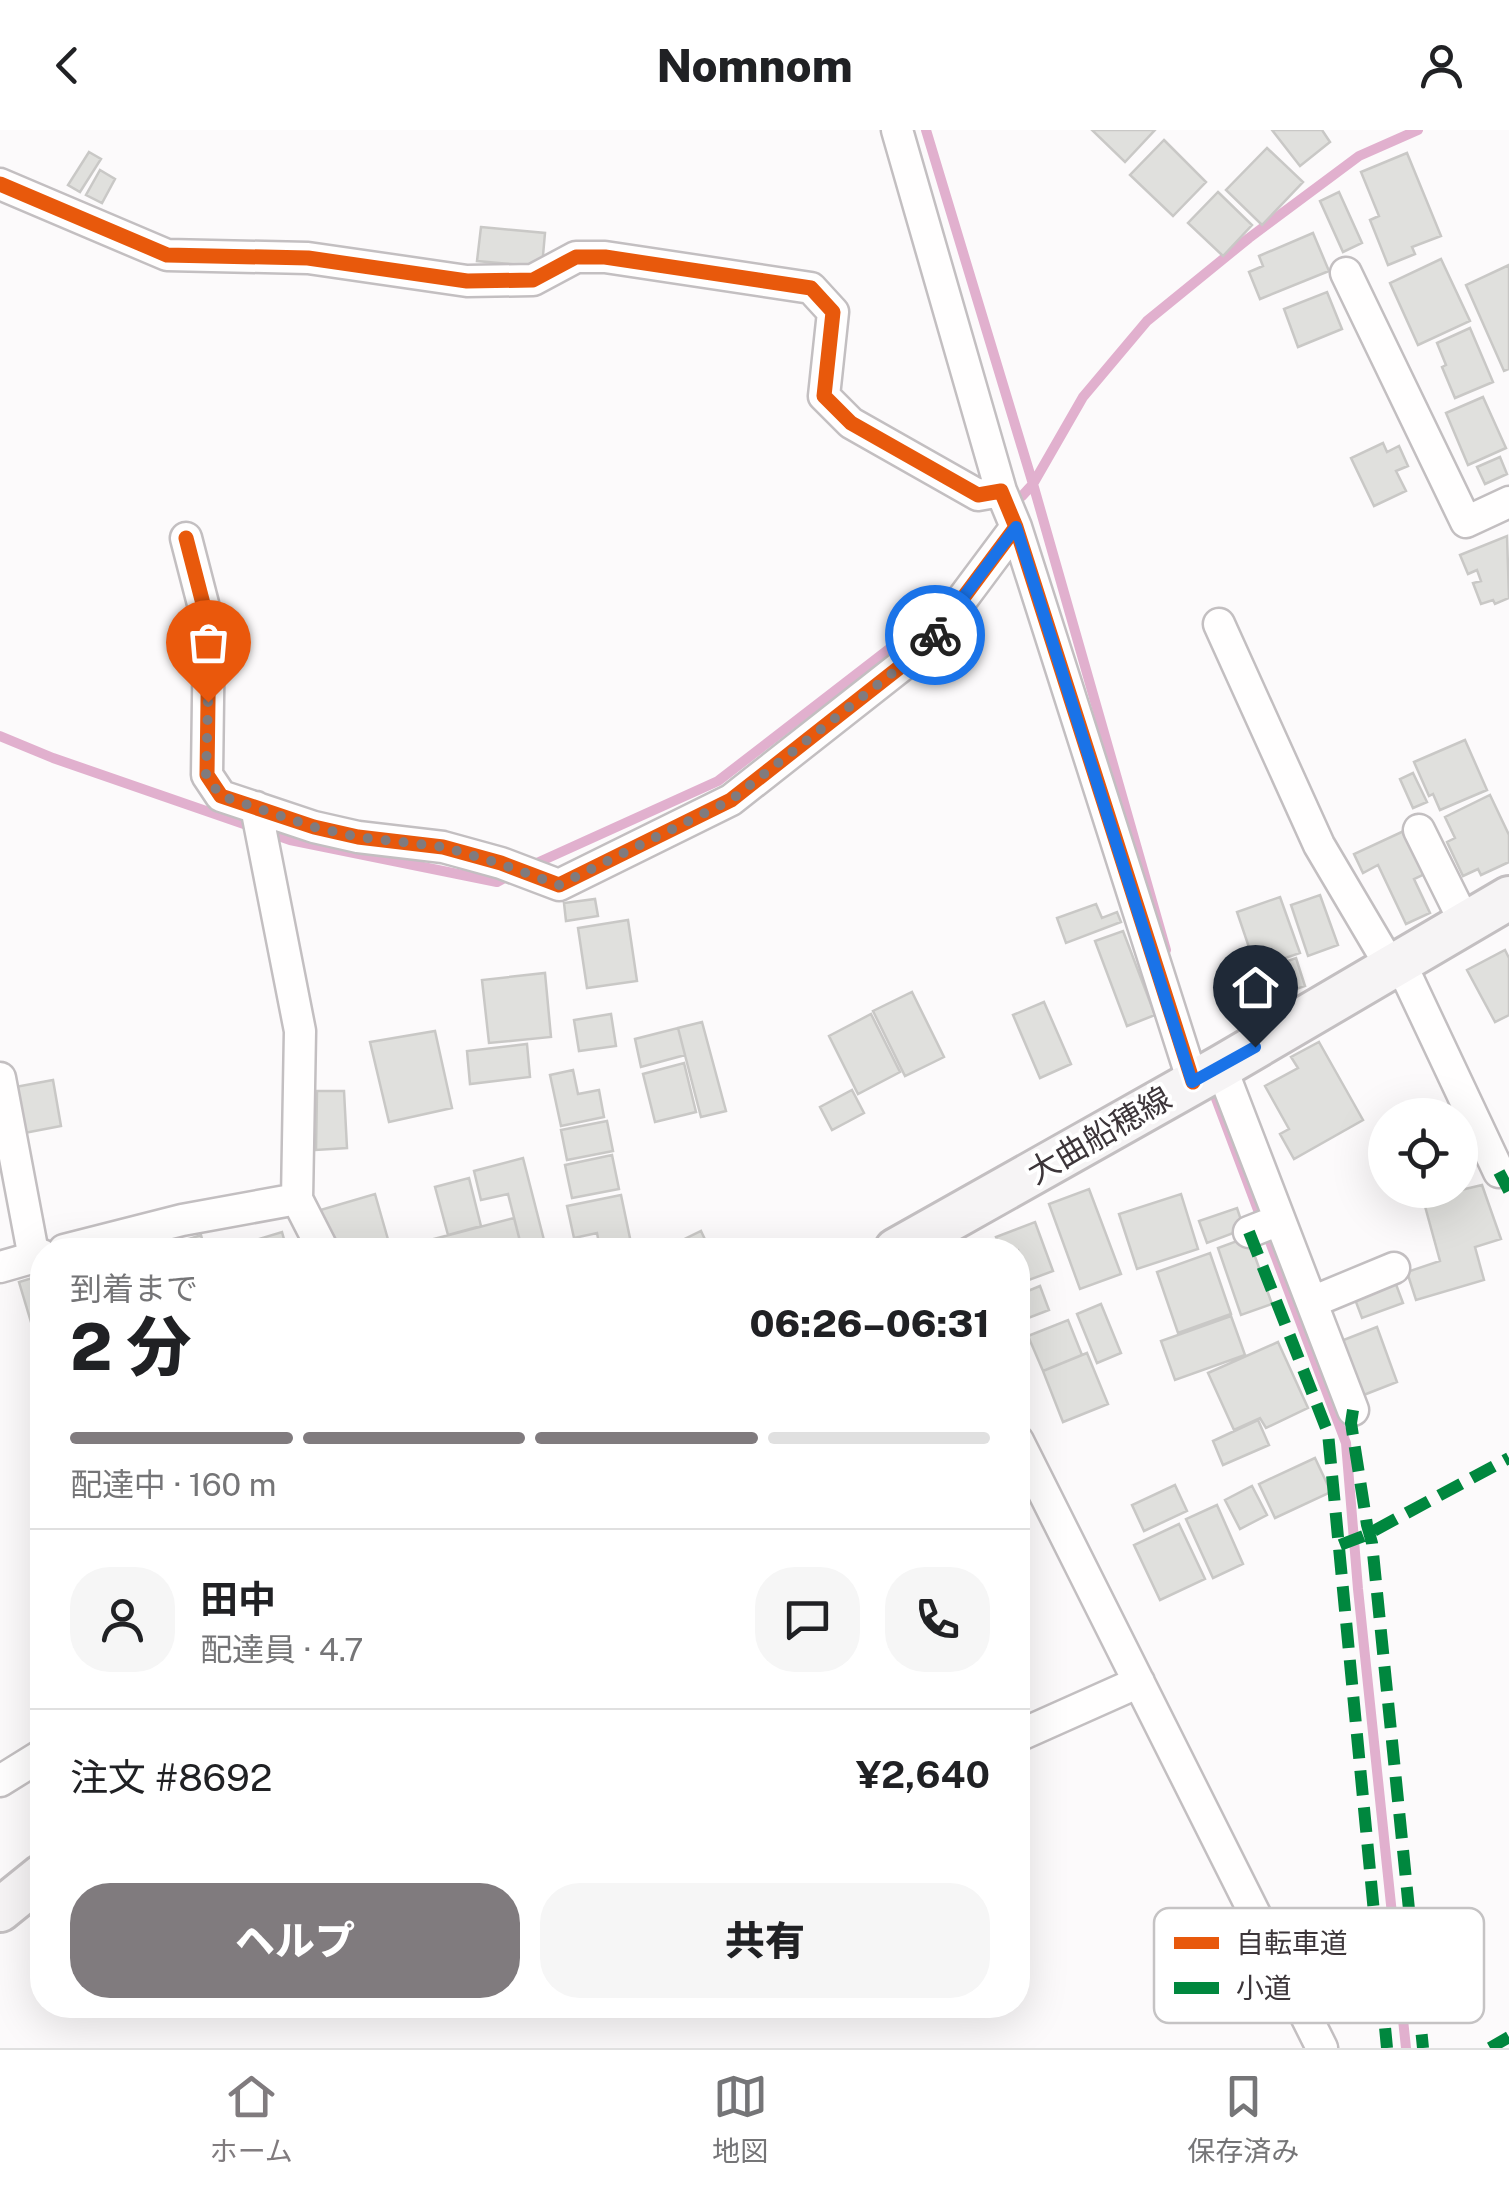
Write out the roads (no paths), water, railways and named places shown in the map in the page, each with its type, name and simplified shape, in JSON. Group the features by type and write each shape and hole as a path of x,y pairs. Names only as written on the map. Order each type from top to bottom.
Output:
{"main road":[{"name":"大曲船穂線","path":"925,1238 1509,898"},
{"path":"0,1910 30,1886"}],"street":[{"path":"897,130 1002,491 1207,1074 1264,1226 1312,1302 1352,1410"},
{"path":"0,184 167,255 308,258 467,281 533,280 576,257 605,257 811,288 832,312 824,396 851,423 978,495 1002,491"},
{"path":"1346,273 1466,522 1509,502"},
{"path":"186,538 209,628 206,776 221,796 314,827 358,837 444,847 559,885 731,800 928,645 1016,527"},
{"path":"1219,624 1319,846 1396,965 1499,1172"},
{"path":"256,807 300,1030 297,1199 317,1238"},
{"path":"1419,830 1466,925"},
{"path":"0,1078 43,1238"},
{"path":"111,1238 297,1199"},
{"path":"0,1266 30,1258"},
{"path":"1312,1302 1394,1268"},
{"path":"1030,1465 1252,1908"},
{"path":"1030,1731 1139,1682"},
{"path":"0,1781 30,1762"},
{"path":"1310,2023 1322,2048"}],"waterway":[{"path":"926,130 1033,484 1166,950"},
{"path":"1022,496 1033,484 1083,397 1147,321 1359,156 1418,130"},
{"path":"528,867 718,781 924,622"},
{"path":"0,736 290,840 497,882 512,874"},
{"path":"1215,1096 1346,1443 1391,1908"},
{"path":"1403,2023 1406,2048"}]}
